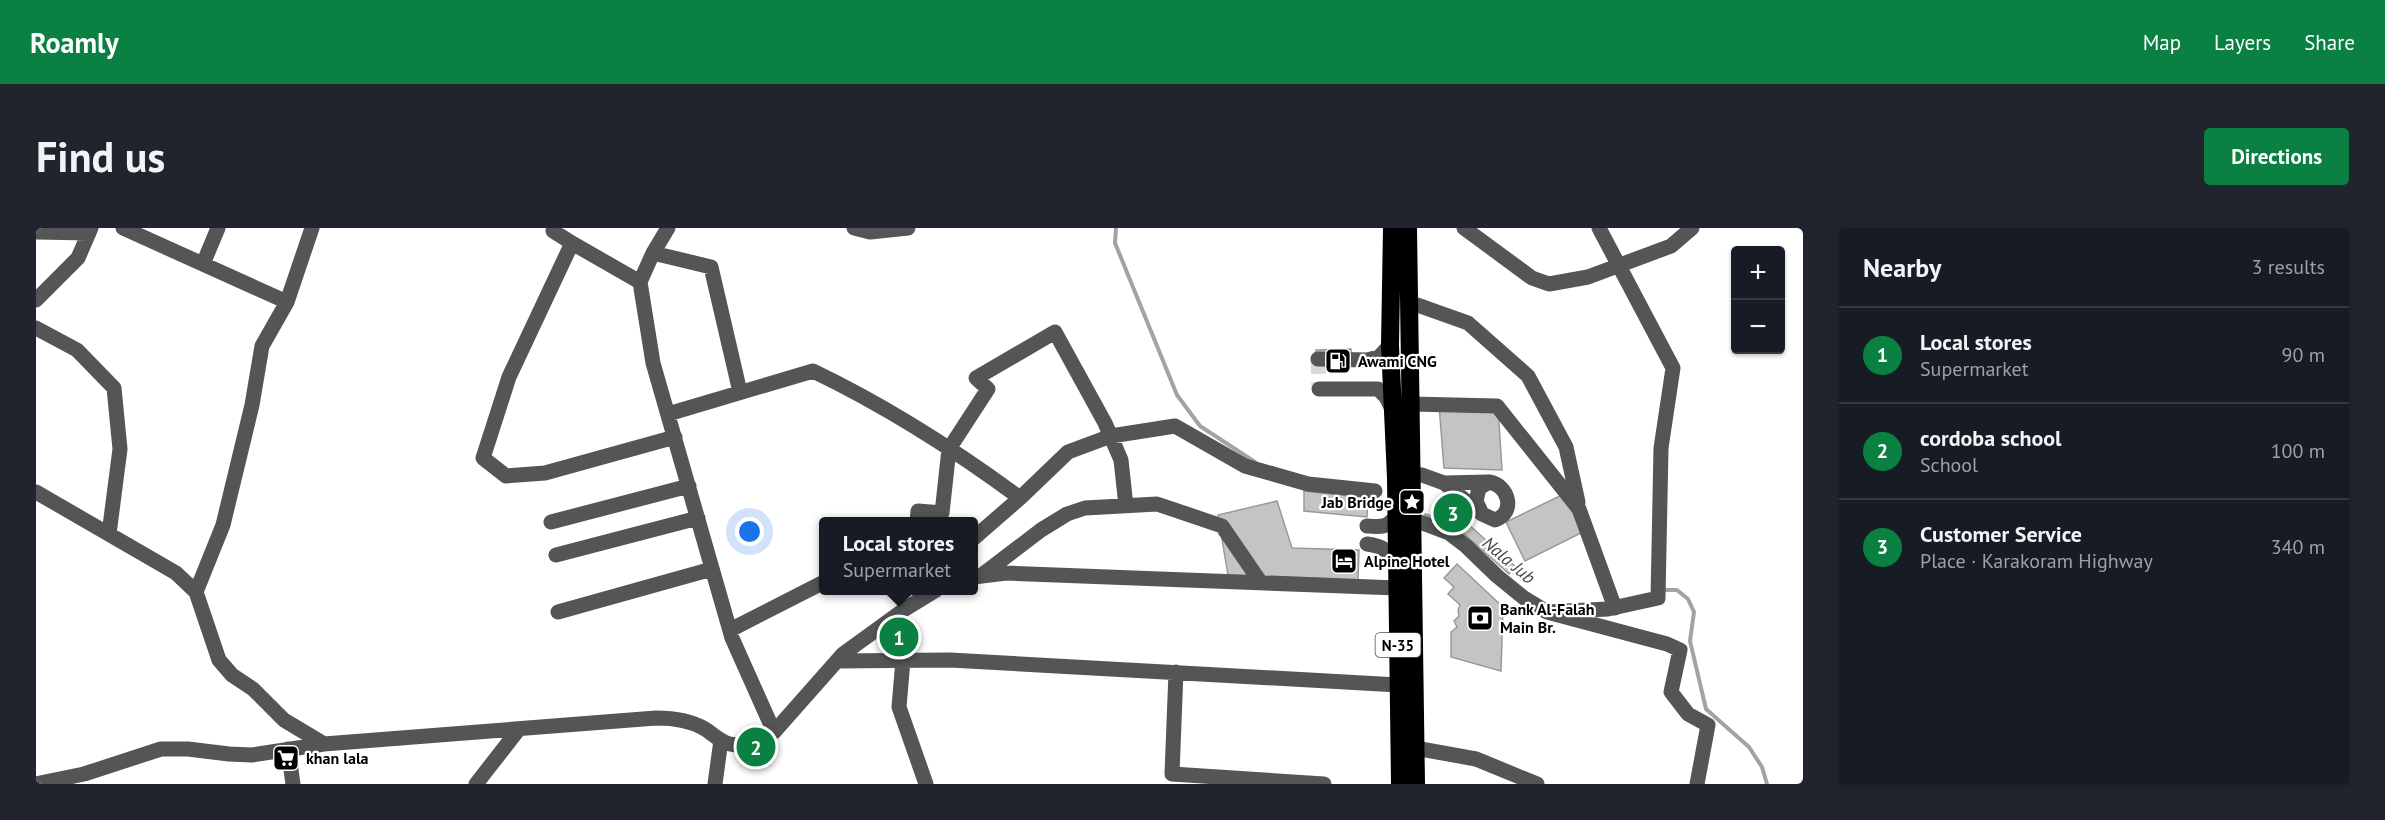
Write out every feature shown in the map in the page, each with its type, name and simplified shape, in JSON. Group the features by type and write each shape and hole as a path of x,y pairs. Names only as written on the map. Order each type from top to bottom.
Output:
{"highway":[{"name":"N-35","path":"1392,228 1390,345 1392,409 1406,481"},
{"name":"N-35","path":"1400,784 1397,563 1404,514 1411,404 1408,228"},
{"name":"N-35","path":"1404,514 1416,784"}],"street":[{"path":"203,264 218,228"},
{"path":"196,592 223,525 252,405 262,346 287,302 312,228"},
{"path":"555,228 553,231 640,282"},
{"path":"668,228 653,253 640,282 653,363 729,630 774,732"},
{"path":"854,228 870,232 908,228"},
{"path":"1464,228 1532,278 1550,284 1588,277 1671,246 1692,228"},
{"path":"1547,612 1615,608 1658,598 1660,448 1674,368 1617,266 1599,228"},
{"path":"131,230 287,302"},
{"path":"36,232 90,231 78,258 36,300"},
{"path":"572,243 509,377 483,458 506,476 545,473 675,437"},
{"path":"653,253 711,267 740,392"},
{"path":"1409,302 1468,323 1528,376 1566,447 1580,509 1615,608"},
{"path":"36,328 77,350 114,388 120,449 109,534"},
{"path":"917,517 918,511 942,513 949,449 988,389 976,378 1055,332 1111,436 1121,460 1126,506"},
{"path":"1318,359 1367,360 1379,357 1390,345"},
{"path":"668,414 813,370 861,394 949,449 1020,498"},
{"path":"1319,389 1378,389 1386,397 1392,409"},
{"path":"1411,404 1497,405 1580,509"},
{"path":"978,535 1068,452 1111,436 1175,426 1245,466 1308,484 1375,491"},
{"path":"1406,481 1422,475 1444,483 1482,514 1495,520 1506,513 1508,506 1505,491 1495,483 1444,483"},
{"path":"1482,514 1476,501 1476,494 1479,488 1489,482"},
{"path":"551,522 689,486"},
{"path":"36,492 176,573 196,592 219,660 232,675 253,689 284,720 324,744"},
{"path":"978,576 1067,514 1085,508 1156,504 1222,526 1261,583"},
{"path":"1367,526 1389,525 1404,514 1449,533 1524,598 1547,612 1667,644 1680,650 1671,692 1688,714 1708,725 1696,784"},
{"path":"556,555 698,518"},
{"path":"1367,544 1380,546 1390,553 1397,563"},
{"path":"558,612 712,569"},
{"path":"978,576 1006,573 1397,588"},
{"path":"729,630 819,585"},
{"path":"36,784 84,774 161,749 252,755 324,744 673,718 705,729 730,744 740,745 765,738 774,732 837,661 867,636 929,595"},
{"path":"903,660 899,707 926,784"},
{"path":"837,661 950,660 1398,685"},
{"path":"1176,672 1172,774 1324,784"},
{"path":"477,784 519,729"},
{"path":"715,784 721,740"},
{"path":"1415,748 1476,759 1537,784"},
{"path":"288,749 293,784"}],"building":[{"path":"1351,349 1351,365 1316,366 1316,350"},
{"path":"1439,405 1498,407 1502,470 1444,468"},
{"path":"1304,491 1368,498 1367,517 1304,511"},
{"path":"1568,492 1587,530 1525,561 1506,522"},
{"path":"1451,497 1464,509 1453,524 1444,516 1447,511 1443,507"},
{"path":"1277,501 1292,548 1359,550 1358,580 1228,575 1218,515"},
{"path":"1459,516 1515,566 1509,574 1453,524"},
{"name":"Bank Al-Falah Main Br.","path":"1457,564 1503,607 1501,671 1451,657 1451,632 1457,627 1454,621 1459,616 1460,605 1448,594 1454,587 1444,578"}],"waterway":[{"name":"Nala Jub","path":"1116,228 1115,243 1177,395 1200,426 1255,462"},
{"name":"Nala Jub","path":"1426,515 1450,526"},
{"name":"Nala Jub","path":"1663,590 1677,590 1688,599 1694,612 1690,641 1706,709 1749,747 1762,767 1767,784"}],"tunnel":[{"path":"1318,359 1319,389"}],"place":[{"name":"Awami CNG","path":"1338,361"},
{"name":"Jab Bridge","path":"1412,502"},
{"name":"Customer Service","path":"1453,513"},
{"name":"Alpine Hotel","path":"1344,561"},
{"name":"Bank Al-Falah Main Br.","path":"1480,618"},
{"name":"Local stores","path":"899,637"},
{"name":"cordoba school","path":"756,747"},
{"name":"khan lala","path":"286,758"}]}
